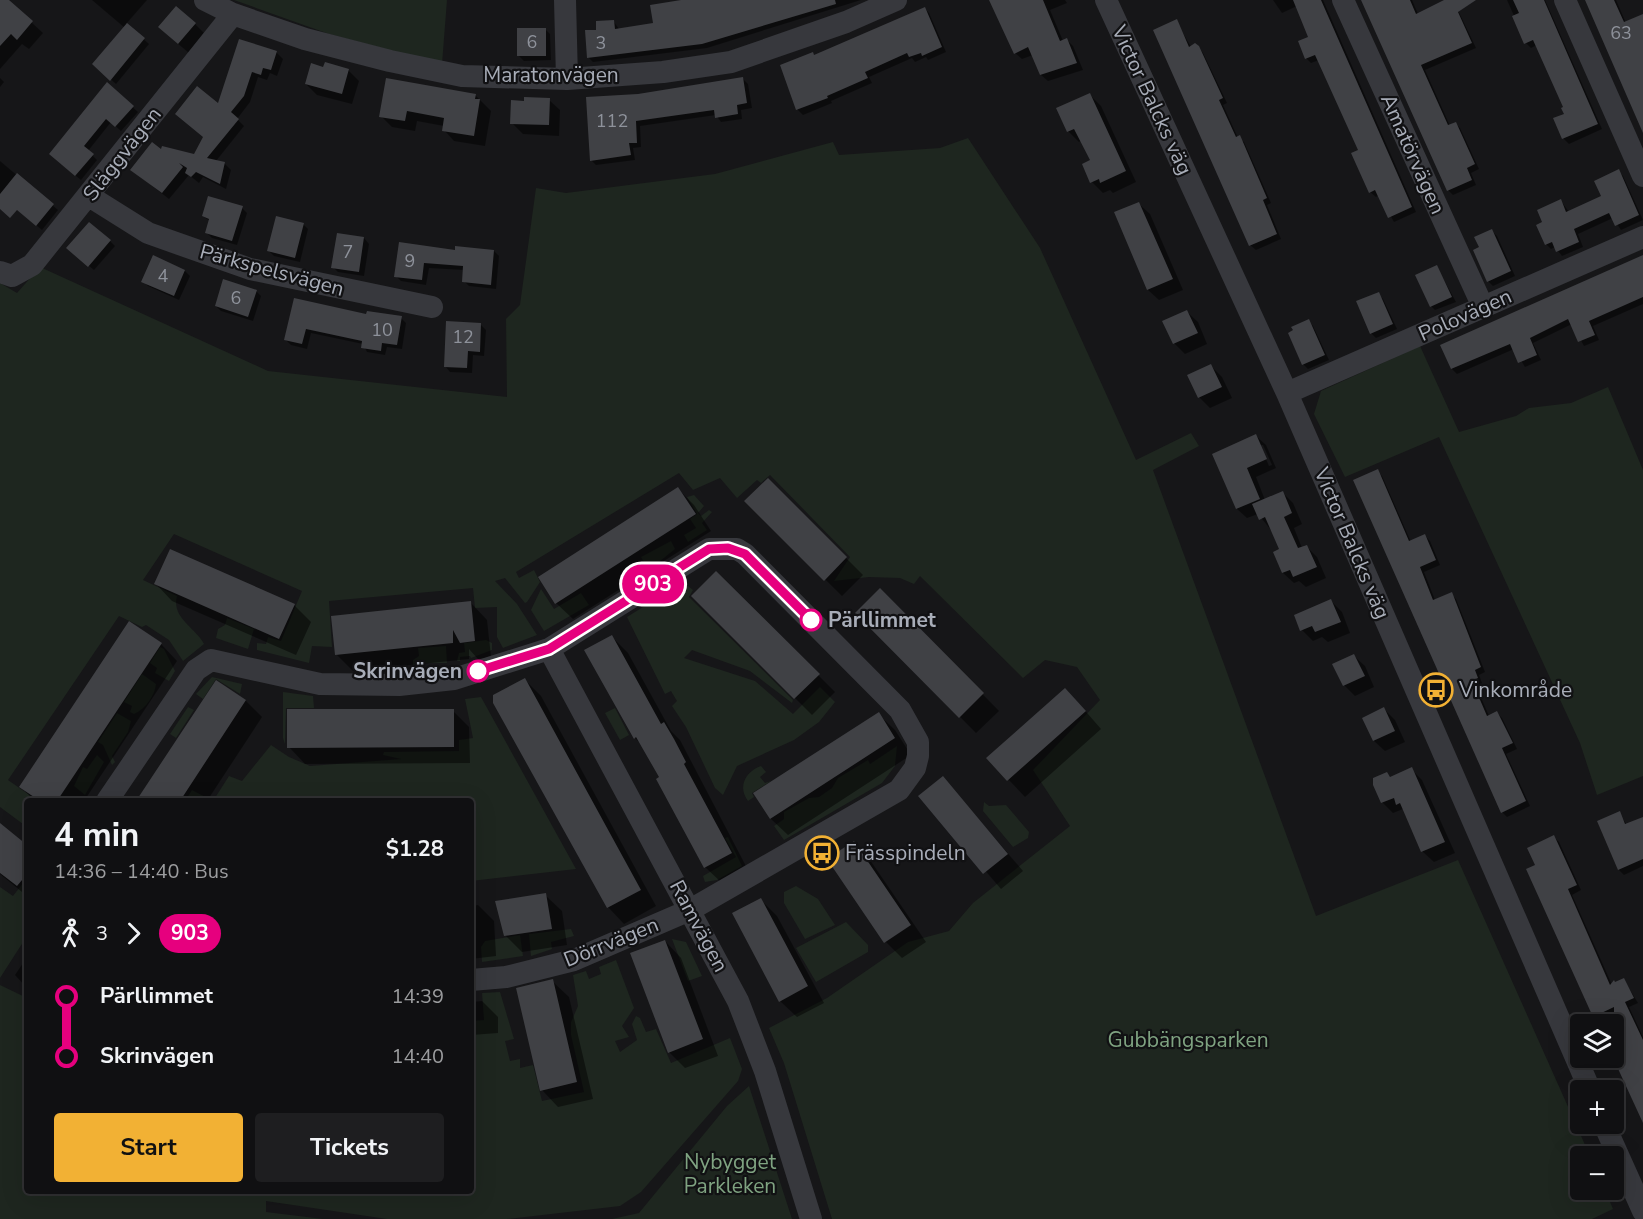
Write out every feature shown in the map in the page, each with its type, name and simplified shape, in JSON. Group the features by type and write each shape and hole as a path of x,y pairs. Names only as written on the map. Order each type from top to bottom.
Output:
{"street":[{"name":"Maratonvägen","path":"205,0 233,14 305,39 462,76 567,79 663,72 731,62 846,22 896,0"},
{"path":"565,0 567,79"},
{"name":"Victor Balcks väg","path":"1106,0 1287,393 1586,1080"},
{"name":"Amatörvägen","path":"1343,0 1483,307"},
{"path":"1565,0 1643,176"},
{"name":"Släggvägen","path":"0,272 12,276 32,265 233,14"},
{"name":"Pärkspelsvägen","path":"89,196 148,233 250,269 432,307"},
{"name":"Polovägen","path":"1287,393 1643,237"},
{"name":"Dörrvägen","path":"474,980 507,977 574,960 690,910 899,790 907,782 918,756 918,742 900,710 756,564 737,549 709,549 549,649"},
{"path":"109,798 196,670 212,660 320,684 399,685 453,679 549,649"},
{"name":"Ramvägen","path":"549,649 738,1001 752,1033 811,1219"},
{"path":"1608,1134 1643,1211"}],"green space":[{"path":"234,0 447,0 442,64 329,34"},
{"name":"Gubbängsparken","path":"968,138 1040,248 1136,460 1191,433 1199,446 1153,470 1316,916 1458,860 1570,1111 1570,1134 1580,1134 1586,1146 1570,1146 1570,1200 1609,1200 1613,1209 1592,1219 832,1219 784,1063 769,1028 827,998 908,942 949,931 973,903 1070,826 1033,770 1100,700 1077,667 1045,660 1023,678 920,576 914,584 900,578 869,577 834,581 850,557 770,475 761,483 757,480 737,498 720,478 693,490 679,473 516,572 519,578 534,570 540,582 527,602 525,603 505,578 495,581 517,604 537,635 503,648 497,637 497,607 475,608 473,588 329,601 332,647 312,646 309,663 257,650 257,643 266,644 268,637 281,641 302,591 174,534 143,580 177,596 176,604 181,617 204,644 183,661 169,640 146,625 142,627 119,616 8,780 34,798 24,798 24,825 0,807 0,283 17,293 40,267 268,371 507,397 506,319 520,305 536,188 566,193 715,174 833,142 839,155 940,148"},
{"path":"1420,346 1459,432 1516,416 1529,408 1571,403 1608,387 1643,470 1643,776 1597,795 1580,743 1439,437 1345,477 1314,414 1321,391"},
{"path":"694,495 704,506 698,513 701,516 709,510 712,512 702,523 707,530 688,542 684,535 696,528 690,519 697,514 687,497"},
{"path":"671,541 675,549 659,562 644,562 641,557"},
{"path":"683,582 693,590 689,597 793,700 792,703 750,671 692,650 684,658 755,681 793,714 820,687 835,702 819,722 794,740 737,766 723,795 715,788 686,727 672,706 677,701 671,691 665,694 627,617"},
{"path":"541,589 554,609 581,593 589,605 544,631 531,610"},
{"path":"227,618 254,629 248,649 216,638 218,629 225,625"},
{"path":"486,640 492,643 492,650 471,658 470,656 460,657 460,661 457,661 459,653 465,652 464,643"},
{"path":"446,646 447,663 417,663 417,667 413,668 413,660 419,656 418,648"},
{"path":"160,647 164,649 175,671 169,681 155,673 157,668 150,663"},
{"path":"142,674 156,684 152,697 134,714 130,712 132,706 124,702"},
{"path":"212,677 242,684 240,694 216,679 203,699 196,694"},
{"path":"283,692 313,696 314,708 286,708 285,744 283,738"},
{"path":"481,697 576,869 474,881 474,798 215,798 229,776 242,781 271,745 289,757 310,766 401,759 383,755 384,752 459,751 459,740 473,738 465,699"},
{"path":"188,707 194,710 176,738 170,734"},
{"path":"615,708 629,735 620,740 605,713"},
{"path":"117,713 131,721 128,732 112,756 115,762 112,765 103,745 98,742"},
{"path":"897,746 895,766 882,783 784,840 774,826 784,819 784,812 809,798 819,797 832,788 838,778 868,760 870,764"},
{"path":"97,755 104,762 85,795 74,786 83,767 87,769"},
{"path":"761,766 766,772 760,777 765,783 771,781 752,793 754,797 748,801 743,785 747,776"},
{"path":"192,790 207,798 187,798"},
{"path":"984,802 989,806 1006,805 1029,832 1028,838 1013,847 983,811"},
{"path":"728,837 742,866 717,880 705,882 703,876 736,857 725,838"},
{"path":"24,882 24,941 0,978 0,887 13,896"},
{"path":"796,886 818,899 835,925 805,939 784,903 784,892"},
{"path":"846,922 868,945 868,952 816,982 796,948"},
{"path":"571,929 574,936 551,942 552,949 531,956 529,934"},
{"path":"520,935 523,956 482,962 481,947 485,941"},
{"path":"672,939 686,942 702,976 688,981"},
{"path":"616,960 634,1008 622,1026 629,1037 615,1041 620,1052 637,1040 632,1024 636,1016 640,1018 646,1032 656,1029 671,1063 730,1038 742,1069 738,1081 641,1192 620,1206 507,1219 387,1219 266,1201 266,1212 323,1219 0,1219 0,985 24,997 24,1194 474,1194 474,1021 484,1020 482,993 500,992 514,1039 505,1041 510,1061 520,1059 520,1068 533,1065 542,1101 584,1092 571,1035 571,1022 578,1006 573,975 586,971 589,979 601,974 599,967"},
{"name":"Nybygget Parkleken","path":"749,1086 792,1219 612,1219 639,1213 727,1106"}],"building":[{"path":"0,0 9,0 33,21 17,40 11,34 0,46"},
{"path":"681,0 835,0 836,4 702,44 587,58 585,30 596,30 596,21 614,20 615,29 653,23 650,5"},
{"path":"989,0 1043,0 1060,41 1067,38 1077,63 1040,75 1028,47 1014,54"},
{"path":"1293,0 1321,0 1412,207 1388,218 1375,190 1369,193 1351,153 1358,150 1315,55 1305,59 1298,41 1308,37"},
{"path":"1361,0 1410,0 1416,14 1444,0 1476,0 1458,12 1472,43 1421,65 1448,125 1456,122 1475,164 1467,168 1472,180 1447,191"},
{"path":"1513,0 1544,0 1598,124 1562,139 1553,118 1564,114 1561,108 1563,107 1533,40 1524,44 1512,16 1519,13"},
{"path":"1585,0 1614,0 1624,22 1643,14 1643,133"},
{"path":"176,6 196,23 178,44 158,27"},
{"path":"925,7 942,47 922,56 921,53 909,57 907,53 865,72 868,78 827,96 828,98 796,110 780,65 813,52 814,55"},
{"path":"1177,19 1189,47 1195,43 1199,46 1223,98 1219,100 1236,137 1240,135 1267,198 1263,200 1277,234 1249,246 1153,30"},
{"path":"127,23 145,38 110,81 92,64"},
{"path":"517,28 546,28 546,56 517,56"},
{"path":"239,39 277,51 271,70 263,68 261,75 252,72 244,96 231,112 239,119 207,158 225,162 220,184 196,172 191,177 185,173 187,168 179,163 183,167 162,193 130,170 152,142 161,149 162,146 194,154 203,137 175,114 197,86 218,103"},
{"path":"325,62 349,69 342,94 305,84 311,63 323,67"},
{"path":"743,77 747,103 737,105 738,114 715,118 714,110 636,121 637,143 629,143 631,155 590,161 586,97 638,94"},
{"path":"386,78 476,94 475,99 480,99 474,136 442,131 444,118 407,111 405,121 379,117"},
{"path":"107,82 134,106 115,127 106,119 84,146 94,154 75,176 49,154"},
{"path":"1090,93 1126,171 1100,183 1099,179 1090,183 1082,164 1090,160 1074,129 1067,132 1056,108"},
{"path":"524,97 550,98 549,125 510,124 511,100 524,101"},
{"path":"1619,169 1639,215 1615,226 1609,213 1574,229 1579,242 1556,252 1552,242 1545,245 1536,225 1542,222 1537,210 1561,199 1566,212 1601,196 1594,181"},
{"path":"17,173 54,204 36,226 17,210 10,218 0,209 0,194"},
{"path":"208,196 243,206 232,241 205,233 209,219 202,216"},
{"path":"1139,202 1173,279 1147,290 1114,212"},
{"path":"276,216 304,223 295,258 267,251"},
{"path":"89,222 111,240 88,267 66,248"},
{"path":"1492,229 1511,271 1487,282 1473,250 1479,247 1474,237"},
{"path":"337,233 364,237 359,272 331,268"},
{"path":"399,242 455,250 455,246 494,250 491,285 462,282 463,266 424,263 422,280 394,277"},
{"path":"153,255 185,270 174,296 141,282"},
{"path":"1643,255 1643,297 1589,321 1595,335 1578,342 1568,319 1530,338 1537,355 1518,363 1510,344 1451,369 1440,345"},
{"path":"1437,265 1452,297 1430,307 1415,275"},
{"path":"223,279 257,290 248,317 215,306"},
{"path":"1379,292 1393,324 1370,334 1356,301"},
{"path":"294,298 366,314 367,311 402,316 397,345 382,343 381,351 361,348 362,341 306,329 302,344 284,340"},
{"path":"1187,310 1198,333 1173,344 1162,321"},
{"path":"1309,319 1325,355 1302,365 1288,333 1293,330 1291,327"},
{"path":"446,321 481,323 480,352 468,351 467,368 444,367"},
{"path":"1211,364 1222,387 1198,398 1187,375"},
{"path":"1256,434 1267,459 1247,468 1260,499 1236,509 1212,454"},
{"path":"1378,469 1409,541 1425,534 1436,560 1420,567 1433,600 1452,592 1481,667 1475,670 1478,678 1472,681 1487,716 1497,711 1513,743 1502,748 1526,801 1501,813 1353,480"},
{"path":"768,478 847,557 824,581 744,501"},
{"path":"678,487 696,514 555,604 538,577"},
{"path":"1283,491 1292,513 1284,517 1298,548 1307,545 1317,567 1293,577 1290,570 1282,573 1273,552 1279,549 1265,517 1259,520 1252,504"},
{"path":"170,549 295,604 279,639 154,584"},
{"path":"716,571 820,674 794,699 691,596"},
{"path":"880,588 984,693 959,718 855,613"},
{"path":"1331,599 1341,622 1315,632 1312,626 1300,631 1294,615"},
{"path":"471,601 475,641 460,643 453,630 453,643 335,655 331,616"},
{"path":"129,621 162,643 59,798 36,798 19,787"},
{"path":"612,635 661,724 664,722 674,739 686,762 684,764 732,853 704,868 656,779 659,777 636,737 634,739 584,650"},
{"path":"1354,654 1365,676 1343,686 1332,664"},
{"path":"525,678 641,890 607,908 493,703 493,695"},
{"path":"216,680 246,700 182,798 138,798"},
{"path":"1065,688 1086,711 1007,781 986,758"},
{"path":"1384,707 1395,731 1373,741 1362,718"},
{"path":"287,709 454,709 454,747 287,748"},
{"path":"879,712 895,738 770,819 753,793"},
{"path":"1412,767 1445,842 1421,852 1400,803 1396,805 1394,798 1381,803 1373,785 1373,778 1387,772 1390,777"},
{"path":"943,776 1008,854 983,874 918,796"},
{"path":"1620,811 1625,824 1643,817 1643,859 1618,870 1597,821"},
{"path":"0,823 24,843 24,878 17,886 0,873"},
{"path":"1554,835 1577,885 1568,889 1610,985 1614,980 1615,982 1624,978 1634,998 1625,1002 1643,1040 1643,1123 1618,1068 1624,1068 1624,1014 1614,1014 1614,1007 1599,1014 1592,1014 1526,869 1535,865 1527,848"},
{"path":"854,841 911,925 884,943 827,859"},
{"path":"546,893 552,929 504,936 495,901"},
{"path":"761,898 808,986 779,1002 732,913"},
{"path":"665,940 703,1039 668,1053 630,953"},
{"path":"553,979 577,1082 540,1091 516,988"}],"bus line":[{"name":"903","path":"478,671 549,649 709,549 737,549 745,554 811,620"}],"place":[{"name":"Pärllimmet","path":"811,620"},
{"name":"Skrinvägen","path":"478,671"},
{"name":"Vinkområde","path":"1436,690"},
{"name":"Frässpindeln","path":"822,853"}]}
